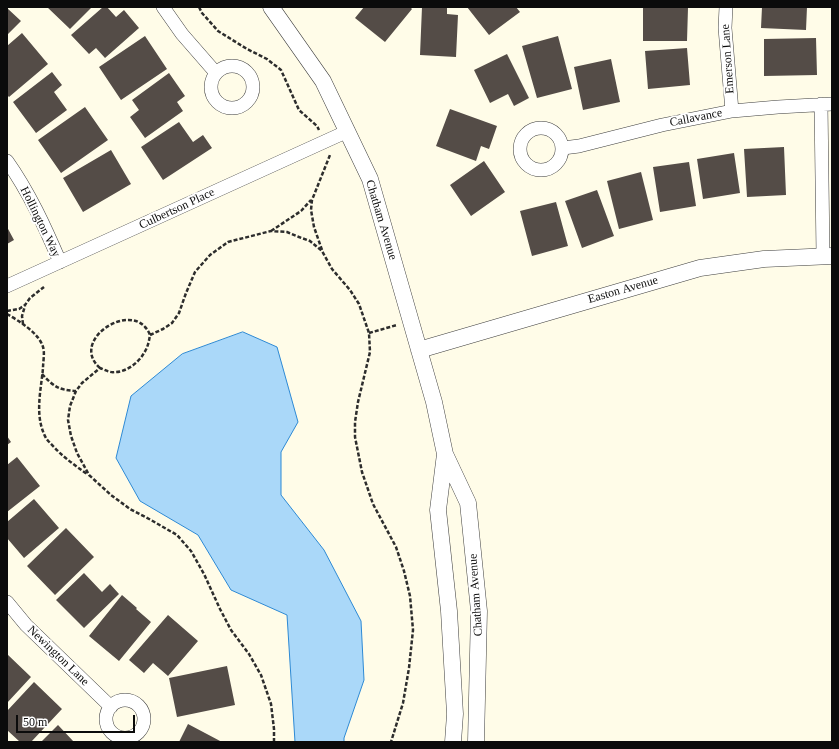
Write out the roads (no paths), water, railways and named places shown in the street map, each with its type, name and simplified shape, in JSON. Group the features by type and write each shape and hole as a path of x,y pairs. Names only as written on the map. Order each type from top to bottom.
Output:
{"street":[{"path":"163,7 182,34 216,73"},
{"name":"Chatham Avenue","path":"271,7 324,81 370,179 434,402 445,454 468,503 479,611 476,742"},
{"name":"Emerson Lane","path":"726,7 726,28 732,111"},
{"path":"827,104 827,255"},
{"name":"Callavance","path":"563,148 579,146 662,125 732,111 827,104"},
{"name":"Culbertson Place","path":"7,286 348,131"},
{"name":"Hollington Way","path":"7,161 31,200 60,262"},
{"name":"Easton Avenue","path":"419,350 700,268 764,259 827,255"},
{"name":"Chatham Avenue","path":"445,454 438,510 449,610 455,714 453,742"},
{"name":"Newington Lane","path":"7,602 26,625 111,707"}],"water":[{"path":"243,332 277,347 298,422 281,452 281,495 324,550 361,621 364,680 344,738 344,742 295,742 287,615 231,590 198,535 140,501 116,458 131,396 182,354"}]}
